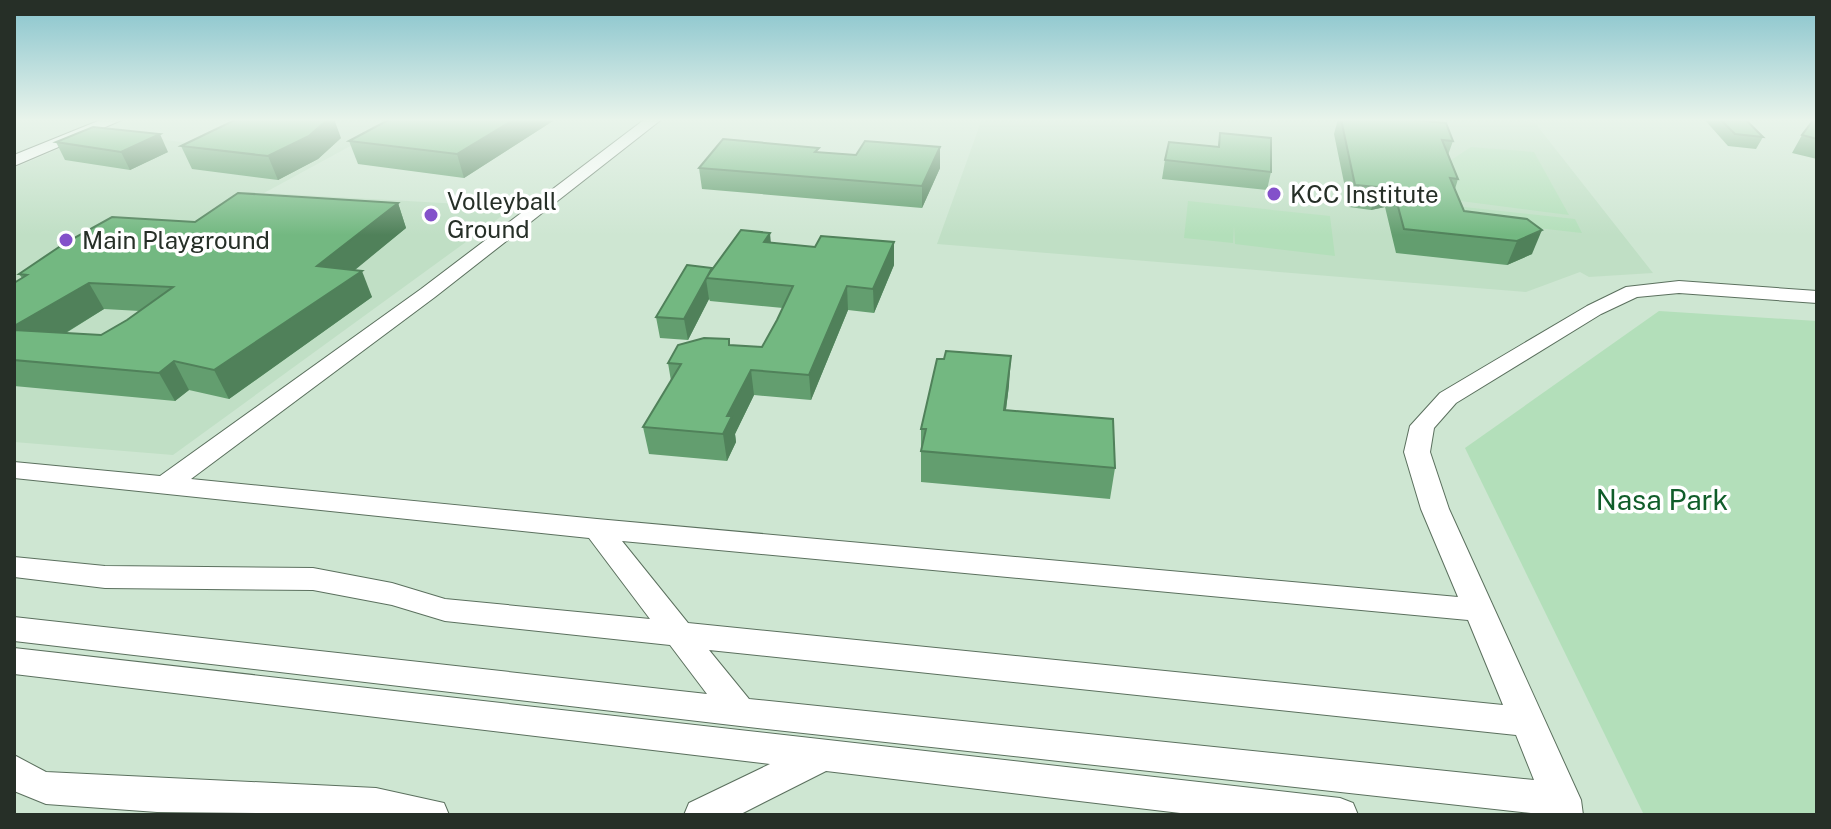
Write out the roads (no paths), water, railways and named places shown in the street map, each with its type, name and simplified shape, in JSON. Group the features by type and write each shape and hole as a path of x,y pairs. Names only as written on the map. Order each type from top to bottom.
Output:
{"street":[{"path":"164,486 428,293 605,158"},
{"path":"14,629 1565,807 1435,509 1417,452 1422,426 1448,398 1594,310 1633,291 1679,287 1817,297"},
{"path":"14,470 597,529 1480,610"},
{"path":"597,529 740,712"},
{"path":"14,567 105,577 313,579 392,594 445,610 1529,722"},
{"path":"14,661 1340,815"},
{"path":"702,815 823,755"},
{"path":"14,771 32,784 46,788 376,805 431,815"}],"place":[{"name":"KCC Institute","path":"1274,194"},
{"name":"Volleyball Ground","path":"431,215"},
{"name":"Main Playground","path":"66,240"}],"park label":[{"name":"Nasa Park","path":"1662,499"}]}
